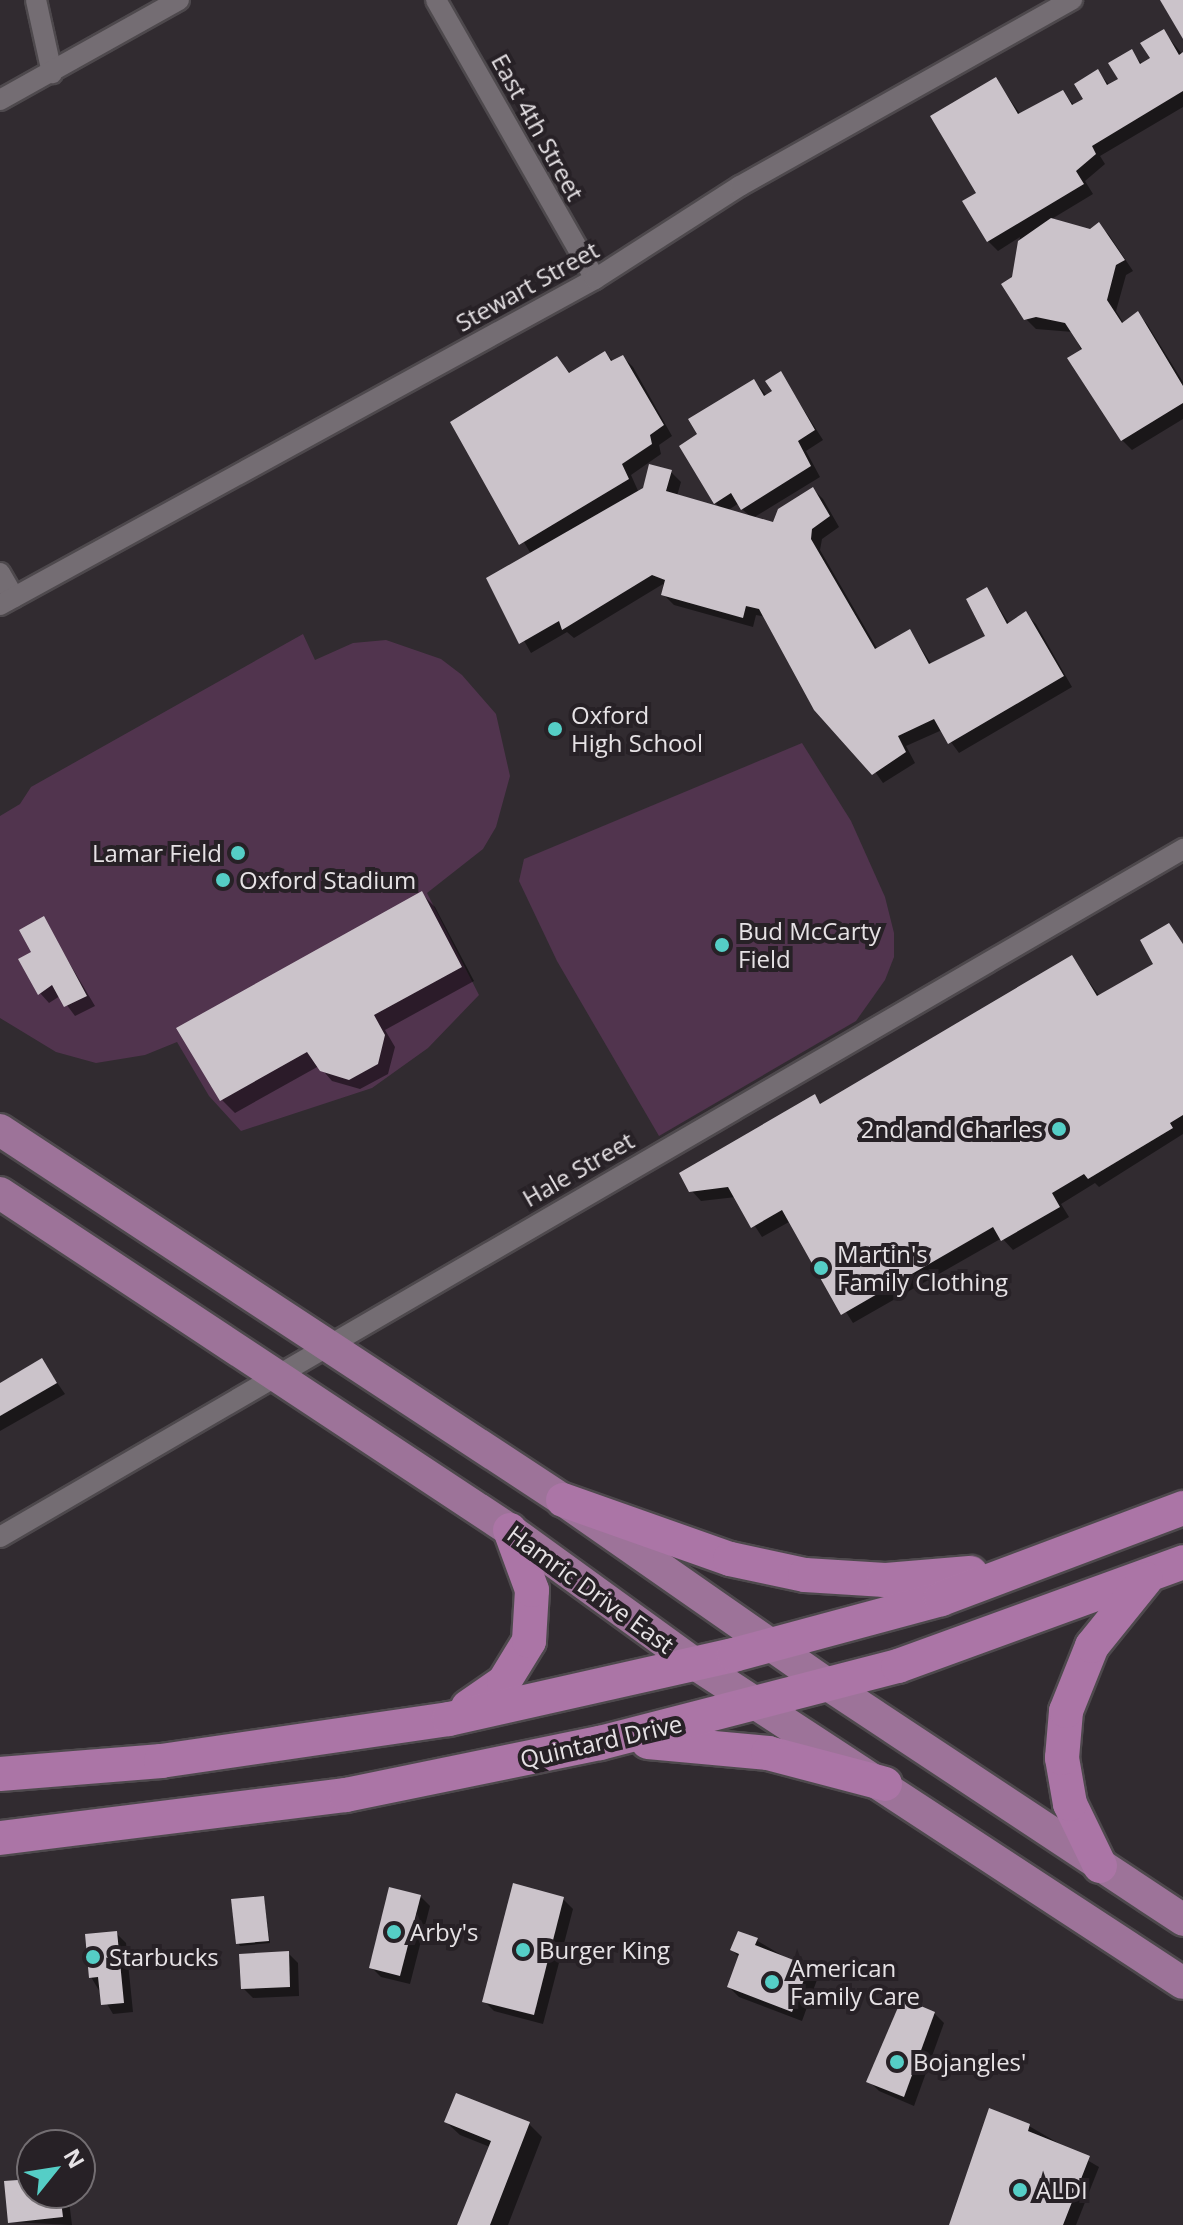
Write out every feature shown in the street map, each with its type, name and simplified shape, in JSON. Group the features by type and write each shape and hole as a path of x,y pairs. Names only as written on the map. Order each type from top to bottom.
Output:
{"highway":[{"path":"563,1500 730,1559 845,1579 965,1574 1084,1547"},
{"path":"0,1774 134,1765 449,1719 775,1645 941,1599 1183,1508"},
{"path":"449,1719 504,1682 529,1641 532,1590 510,1530"},
{"name":"Quintard Drive","path":"0,1838 346,1795 600,1743 830,1686 978,1640 1183,1562"},
{"path":"1100,1866 1070,1804 1065,1781 1066,1711 1092,1646 1148,1576"},
{"path":"600,1743 728,1747 808,1761 885,1784"}],"main road":[{"path":"0,1130 563,1500 830,1686 1183,1920"},
{"name":"Hamric Drive East","path":"0,1193 510,1530 694,1663 885,1784 1183,1983"}],"street":[{"path":"36,0 52,73"},
{"path":"0,100 179,0"},
{"name":"East 4th Street","path":"436,0 595,279"},
{"name":"Stewart Street","path":"7,601 595,279 740,186 1066,2"},
{"path":"0,573 7,601"},
{"name":"Hale Street","path":"0,1537 1183,849"}],"shaded area":[{"name":"Oxford Stadium","path":"303,634 315,660 353,643 386,640 441,659 462,675 496,714 510,776 496,827 483,849 427,893 479,995 428,1048 372,1088 241,1131 209,1096 177,1042 145,1055 96,1063 56,1052 0,1018 0,816 20,804 31,787"},
{"name":"Bud McCarty Field","path":"802,743 851,821 885,897 894,933 894,957 885,980 856,1021 659,1136 557,961 519,881 524,859"}],"building":[{"path":"1160,0 1183,0 1183,39"},
{"path":"1164,29 1179,55 1183,52 1183,91 1092,146 1096,154 1076,171 1084,184 987,242 962,201 976,193 930,116 996,77 1018,114 1063,90 1072,105 1083,99 1074,84 1098,69 1107,85 1118,79 1108,63 1132,49 1140,64 1150,58 1140,43"},
{"path":"1051,218 1090,229 1099,222 1125,260 1116,265 1107,300 1122,323 1138,311 1183,386 1183,403 1121,441 1067,358 1082,349 1065,323 1036,317 1024,320 1001,284 1012,277 1018,241"},
{"path":"605,351 611,361 623,355 664,425 650,435 652,444 622,464 629,479 519,545 450,422 557,356 569,373"},
{"path":"781,371 815,430 798,441 811,466 741,510 731,493 714,504 679,446 697,434 688,419 754,379 764,396 772,391 765,381"},
{"path":"649,464 672,470 666,491 773,522 778,509 813,487 830,516 812,529 811,539 875,649 910,629 929,664 985,636 966,599 987,587 1007,624 1026,611 1064,676 948,744 934,719 898,736 906,752 872,775 814,710 759,609 746,606 743,618 661,595 665,580 652,575 562,630 559,621 519,644 486,578 643,488"},
{"path":"422,891 462,967 374,1015 385,1035 378,1064 349,1080 320,1071 307,1052 220,1101 176,1028"},
{"path":"44,916 87,996 64,1007 52,985 38,995 18,959 31,952 19,930"},
{"path":"1169,923 1183,944 1183,1115 1170,1123 1173,1128 1088,1179 1084,1174 1052,1193 1060,1207 1001,1241 993,1227 841,1315 782,1210 751,1228 728,1187 689,1192 679,1173 815,1094 820,1104 1072,955 1097,996 1153,964 1140,940"},
{"path":"42,1358 57,1383 0,1416 0,1383"},
{"name":"Burger King","path":"513,1883 564,1897 534,2015 482,2002"},
{"path":"389,1887 421,1895 400,1976 369,1968"},
{"path":"264,1896 269,1941 236,1944 231,1899"},
{"path":"117,1931 124,2003 101,2005 98,1977 89,1978 85,1934"},
{"path":"738,1931 758,1938 755,1945 809,1966 792,2012 727,1987 739,1954 730,1950"},
{"path":"289,1951 290,1987 241,1989 239,1954"},
{"name":"Bojangles'","path":"902,1998 935,2012 904,2097 866,2082"},
{"path":"456,2093 530,2122 490,2225 457,2225 491,2141 444,2122"},
{"name":"ALDI","path":"989,2108 1030,2124 1028,2131 1090,2156 1063,2225 949,2225"},
{"path":"16,2180 16,2209 62,2209 63,2217 8,2223 4,2181"}],"place":[{"name":"Oxford High School","path":"555,729"},
{"name":"Lamar Field","path":"238,853"},
{"name":"Oxford Stadium","path":"223,880"},
{"name":"Bud McCarty Field","path":"722,945"},
{"name":"2nd and Charles","path":"1059,1129"},
{"name":"Martin's Family Clothing","path":"821,1268"},
{"name":"Arby's","path":"394,1932"},
{"name":"Burger King","path":"523,1950"},
{"name":"Starbucks","path":"93,1957"},
{"name":"American Family Care","path":"772,1982"},
{"name":"Bojangles'","path":"897,2062"},
{"name":"ALDI","path":"1020,2190"}]}
